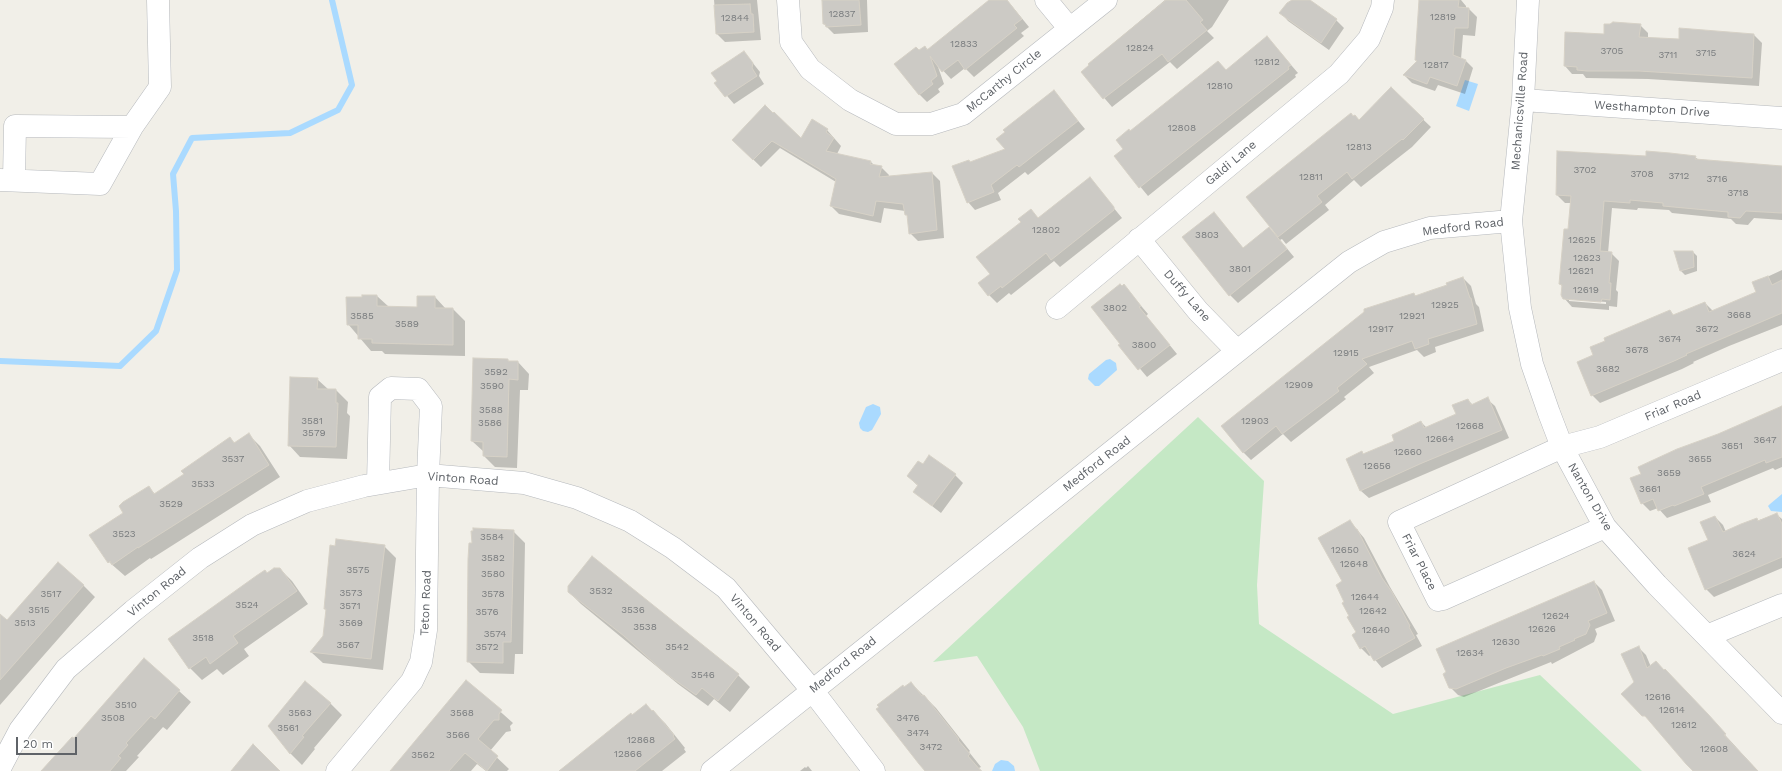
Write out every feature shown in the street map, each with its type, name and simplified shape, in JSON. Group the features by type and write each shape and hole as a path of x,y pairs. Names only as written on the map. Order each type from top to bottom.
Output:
{"street":[{"path":"132,127 16,126 7,180 100,184 132,127 160,87 158,0"},
{"name":"McCarthy Circle","path":"788,0 791,42 810,69 850,100 896,124 931,124 963,114 1106,0"},
{"path":"1046,0 1069,28"},
{"name":"Galdi Lane","path":"1057,308 1339,74 1369,39 1382,8 1383,0"},
{"name":"Mechanicsville Road","path":"1511,221 1523,100 1528,0"},
{"name":"Westhampton Drive","path":"1523,100 1782,118"},
{"name":"Medford Road","path":"712,771 1349,262 1384,242 1430,228 1511,221"},
{"name":"Nanton Drive","path":"1511,221 1520,308 1532,364 1562,448 1605,527 1657,585 1782,713"},
{"name":"Duffy Lane","path":"1139,239 1198,311 1237,351"},
{"name":"Friar Road","path":"1562,448 1600,437 1782,360"},
{"name":"Teton Road","path":"337,771 412,681 421,662 426,630 428,475 431,406 418,389 392,388 380,398 378,483"},
{"name":"Friar Place","path":"1562,448 1399,522 1438,600 1448,597 1605,527"},
{"name":"Vinton Road","path":"0,768 20,730 66,669 133,611 200,558 252,526 307,501 364,486 428,475 524,483 577,498 630,521 673,548 726,588 812,690 874,771"},
{"path":"1707,636 1782,605"}],"green space":[{"path":"1198,417 1264,481 1257,585 1259,624 1393,714 1540,675 1642,771 1040,771 1023,727 977,656 933,662"}],"water":[{"path":"1465,80 1478,84 1469,111 1456,106"},
{"path":"1110,359 1116,363 1117,370 1099,386 1095,386 1088,379 1089,374 1106,360"},
{"path":"873,404 880,407 881,414 872,430 868,432 863,431 860,428 859,423 866,407"},
{"path":"1782,494 1782,512 1771,511 1768,506"},
{"path":"1001,760 1008,761 1014,766 1015,771 992,771 995,764"}],"building":[{"path":"822,0 859,0 861,25 826,27 825,24 823,24"},
{"path":"989,0 1007,0 1022,19 1014,25 1017,28 965,70 958,60 942,72 930,56 937,76 931,81 933,84 919,95 894,64 916,47 919,50 925,46 927,50"},
{"path":"1166,0 1186,0 1203,20 1200,22 1207,30 1168,62 1162,54 1103,99 1081,72 1089,65 1088,64"},
{"path":"1292,0 1310,0 1337,19 1321,43 1279,13 1287,3"},
{"path":"1419,0 1459,0 1458,7 1469,8 1468,28 1455,28 1453,55 1466,60 1457,86 1430,77 1427,84 1403,75 1417,61 1415,60"},
{"path":"750,4 751,14 753,14 754,32 716,34 714,5"},
{"path":"1613,22 1641,24 1639,37 1679,39 1679,28 1754,34 1752,78 1639,71 1587,71 1577,70 1577,67 1564,66 1565,32 1604,34 1604,24 1610,24"},
{"path":"1267,36 1291,65 1288,67 1289,69 1139,188 1114,156 1123,149 1116,140 1129,129 1130,131 1218,61 1226,70"},
{"path":"744,51 753,63 752,68 757,76 725,97 714,83 717,81 711,73"},
{"path":"1391,87 1424,119 1403,140 1402,139 1352,179 1347,172 1317,196 1322,202 1278,237 1246,197 1351,113 1359,120"},
{"path":"1054,90 1078,121 1019,167 1017,165 991,185 994,192 967,203 952,166 969,160 970,162 1005,149 996,139 1005,132 1003,130"},
{"path":"765,105 801,138 812,119 828,129 826,132 834,138 826,151 871,161 870,164 882,166 879,177 932,172 937,230 909,234 907,215 905,215 903,204 876,201 873,216 830,206 836,179 772,141 753,160 732,140"},
{"path":"1557,151 1646,156 1646,151 1696,156 1695,159 1782,166 1782,213 1746,211 1740,218 1728,217 1728,212 1663,206 1663,203 1630,200 1630,203 1604,201 1600,251 1612,252 1609,283 1611,283 1610,300 1602,299 1601,302 1563,299 1561,295 1562,285 1559,284 1564,229 1568,229 1571,196 1556,195"},
{"path":"1090,177 1114,207 1114,210 1051,260 1046,253 1002,288 1001,286 988,296 978,283 990,274 976,257 1021,222 1018,219 1031,209 1038,218"},
{"path":"1214,212 1243,248 1269,227 1287,249 1229,296 1182,237"},
{"path":"1674,251 1693,251 1694,267 1680,271"},
{"path":"1768,276 1772,285 1782,280 1782,313 1591,396 1577,362 1593,355 1590,347 1605,341 1604,338 1670,310 1673,315 1705,302 1709,312 1756,292 1752,282"},
{"path":"1463,277 1471,298 1477,324 1428,339 1429,344 1415,349 1412,341 1362,359 1367,364 1337,388 1339,391 1282,434 1276,426 1243,453 1221,426 1364,312 1364,309 1414,293 1415,296 1447,285 1446,283"},
{"path":"1120,284 1122,286 1124,284 1141,306 1139,307 1170,345 1138,370 1091,307"},
{"path":"362,295 377,295 377,306 417,307 417,296 435,296 435,308 453,308 453,345 372,343 372,339 358,339 358,325 347,325 346,297 362,297"},
{"path":"473,358 508,359 508,361 518,361 518,380 509,379 507,457 483,456 483,442 471,441"},
{"path":"290,377 318,378 317,389 336,389 336,403 338,403 336,447 288,446"},
{"path":"1488,397 1502,430 1422,463 1360,491 1346,459 1362,451 1363,454 1394,441 1392,435 1421,421 1424,428 1456,414 1452,405 1468,399 1471,405"},
{"path":"1782,406 1782,457 1766,463 1765,460 1701,487 1704,494 1674,506 1673,505 1658,511 1653,499 1641,504 1630,478 1641,474 1638,467 1677,449 1718,434"},
{"path":"249,433 269,465 138,547 112,565 110,561 108,563 89,535 123,513 119,506 123,502 149,486 154,494 184,474 181,471 230,437 234,443"},
{"path":"929,455 956,474 932,506 913,492 918,485 907,476 918,461 923,464"},
{"path":"1777,513 1782,524 1782,557 1705,590 1688,548 1708,540 1700,522 1715,516 1723,532 1757,518 1758,521"},
{"path":"1350,520 1357,529 1382,578 1392,592 1415,638 1374,661 1365,646 1360,649 1352,635 1356,632 1347,617 1349,616 1342,603 1344,602 1336,585 1342,581 1318,538"},
{"path":"473,528 514,530 511,642 503,642 503,663 467,662 468,559 469,543 472,543 471,531 473,531"},
{"path":"336,539 385,545 371,659 310,652 323,636 330,545 335,546"},
{"path":"592,556 739,674 718,701 702,688 696,695 665,673 624,636 568,592 568,586"},
{"path":"58,562 84,585 0,680 0,614 7,620"},
{"path":"274,568 280,568 297,591 233,636 238,643 210,664 206,657 189,669 168,639 256,576 265,570 267,573"},
{"path":"1594,581 1607,613 1588,621 1590,625 1586,634 1559,647 1560,649 1543,656 1542,655 1506,668 1456,689 1449,688 1443,674 1446,672 1436,649"},
{"path":"1639,646 1647,668 1656,661 1664,670 1665,669 1708,714 1726,734 1724,735 1758,771 1693,771 1686,764 1645,716 1642,716 1621,694 1634,682 1621,654"},
{"path":"144,658 180,690 155,719 151,716 126,743 128,745 118,756 121,758 110,771 41,771 72,737 74,738"},
{"path":"466,680 502,710 499,714 499,720 494,720 478,739 498,756 487,771 465,753 449,771 390,771"},
{"path":"305,681 331,703 302,736 304,737 290,754 268,726"},
{"path":"911,682 922,696 924,695 959,739 958,740 970,754 968,756 981,771 925,771 919,764 876,709 879,707 877,705 903,685 904,687"},
{"path":"646,704 674,735 673,736 675,739 635,771 559,771 631,713 632,715"},
{"path":"253,744 280,771 231,771"}],"waterway":[{"path":"0,361 120,366 156,331 177,270 176,211 173,174 192,138 290,133 338,110 352,85 332,0"}]}
